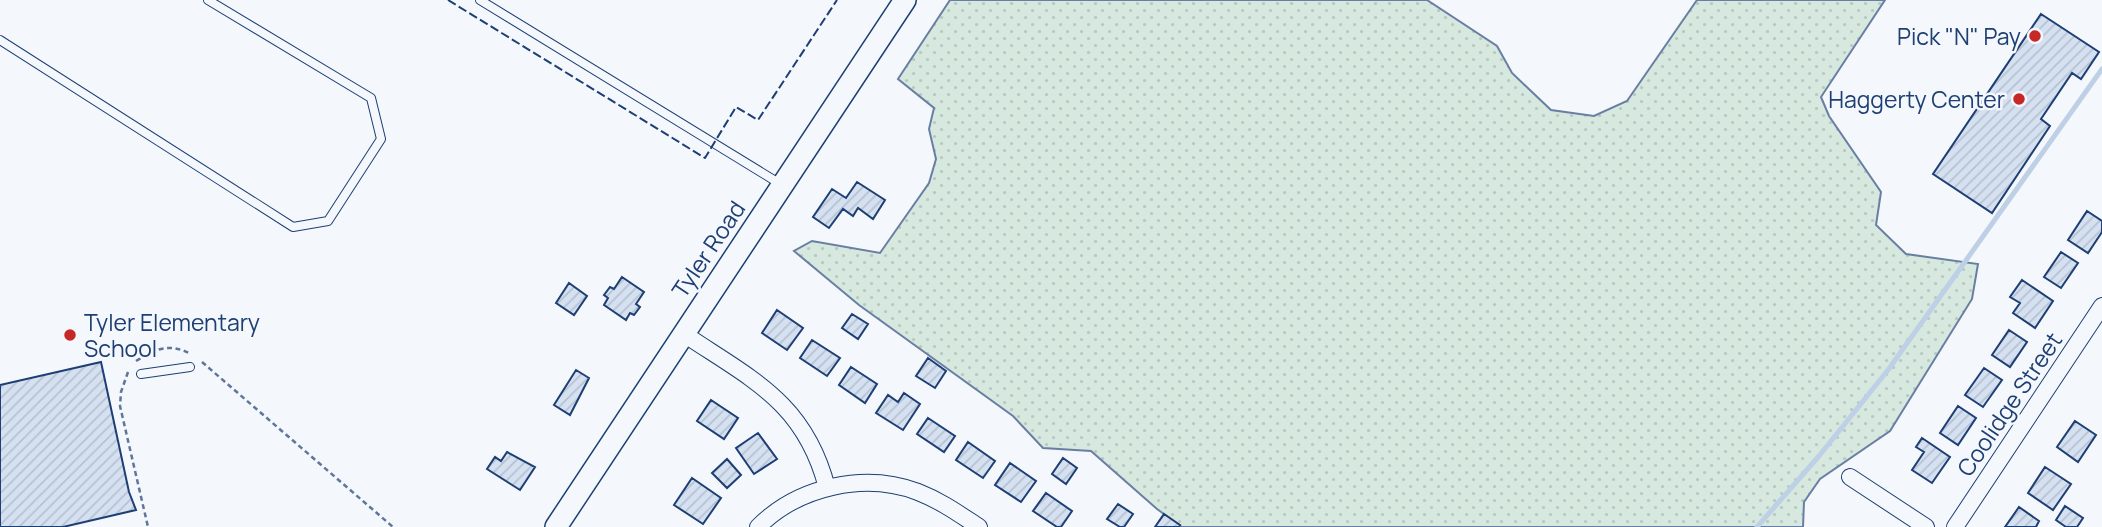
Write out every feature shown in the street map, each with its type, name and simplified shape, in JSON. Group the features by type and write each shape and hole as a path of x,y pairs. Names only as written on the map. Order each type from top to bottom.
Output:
{"street":[{"name":"Tyler Road","path":"556,527 905,0"},
{"name":"Coolidge Street","path":"1955,527 2102,306"},
{"path":"684,334 770,392 787,407 813,444 827,488"},
{"path":"1850,477 1926,527"},
{"path":"758,527 783,508 827,488 870,483 904,488 932,498 979,527"}],"lane":[{"path":"0,40 293,227 328,220 381,139 371,98 208,0"},
{"path":"480,0 782,185"},
{"path":"141,374 190,367"}],"path":[{"path":"134,363 163,348 177,347 198,358 393,527"},
{"path":"130,369 125,375 120,406 148,527"}],"shaded area":[{"path":"950,0 1427,0 1497,46 1512,73 1551,110 1594,116 1627,101 1697,0 1885,0 1821,97 1829,116 1881,192 1876,225 1906,254 1978,264 1972,299 1890,431 1820,479 1804,502 1803,527 1182,527 1157,509 1091,451 1043,448 1013,416 859,305 794,251 812,241 880,253 929,183 936,159 929,129 934,108 898,79"}],"building":[{"name":"Haggerty Center","path":"2041,14 2099,52 2081,79 2072,73 2041,119 2050,126 1992,213 1933,174"},
{"path":"857,182 885,200 873,219 858,208 853,216 843,209 829,228 813,217 832,189 846,198"},
{"path":"2087,211 2102,221 2102,232 2088,253 2068,240"},
{"path":"2061,252 2078,263 2061,288 2044,277"},
{"path":"622,277 644,292 636,304 640,307 634,315 630,313 626,320 604,305 608,298 604,295 610,287 614,289"},
{"path":"2022,280 2053,301 2035,328 2013,313 2020,303 2010,297"},
{"path":"569,283 587,296 574,315 556,303"},
{"path":"777,310 803,328 787,350 762,333"},
{"path":"852,314 868,324 858,339 842,328"},
{"path":"2009,330 2027,342 2010,367 1992,355"},
{"path":"812,340 840,358 827,376 800,358"},
{"path":"928,358 946,371 935,388 916,376"},
{"path":"101,362 129,492 136,510 63,527 0,527 0,385"},
{"path":"851,367 877,384 865,403 839,385"},
{"path":"1984,368 2002,380 1983,407 1965,395"},
{"path":"576,370 589,378 570,415 554,405"},
{"path":"904,393 920,404 903,430 876,413 888,395 898,402"},
{"path":"711,400 738,418 724,439 697,421"},
{"path":"1958,406 1976,418 1958,445 1940,433"},
{"path":"928,418 955,436 944,452 917,434"},
{"path":"2075,421 2096,435 2078,462 2057,447"},
{"path":"758,433 777,459 754,474 736,448"},
{"path":"1922,438 1950,457 1932,483 1912,470 1924,452 1916,447"},
{"path":"968,442 995,461 983,478 956,460"},
{"path":"507,452 535,467 520,490 487,469 495,457 501,461"},
{"path":"1063,458 1077,468 1066,484 1052,474"},
{"path":"727,459 741,475 727,488 712,473"},
{"path":"1010,463 1036,481 1021,502 995,485"},
{"path":"2045,467 2071,484 2053,510 2028,493"},
{"path":"692,478 721,498 703,524 674,505"},
{"path":"1046,493 1072,511 1061,527 1033,511"},
{"path":"1118,504 1133,514 1124,527 1107,519"},
{"path":"2065,506 2083,518 2077,527 2066,527 2056,520"},
{"path":"2019,507 2039,521 2036,527 2005,527"},
{"path":"1164,514 1180,525 1179,527 1155,527"}],"waterway":[{"path":"1757,527 1819,456 1888,370 2102,69"}],"fence":[{"path":"448,0 705,158 736,107 758,120 837,0"}],"place":[{"name":"Pick \"N\" Pay","path":"2035,36"},
{"name":"Haggerty Center","path":"2019,99"},
{"name":"Tyler Elementary School","path":"70,335"}]}
